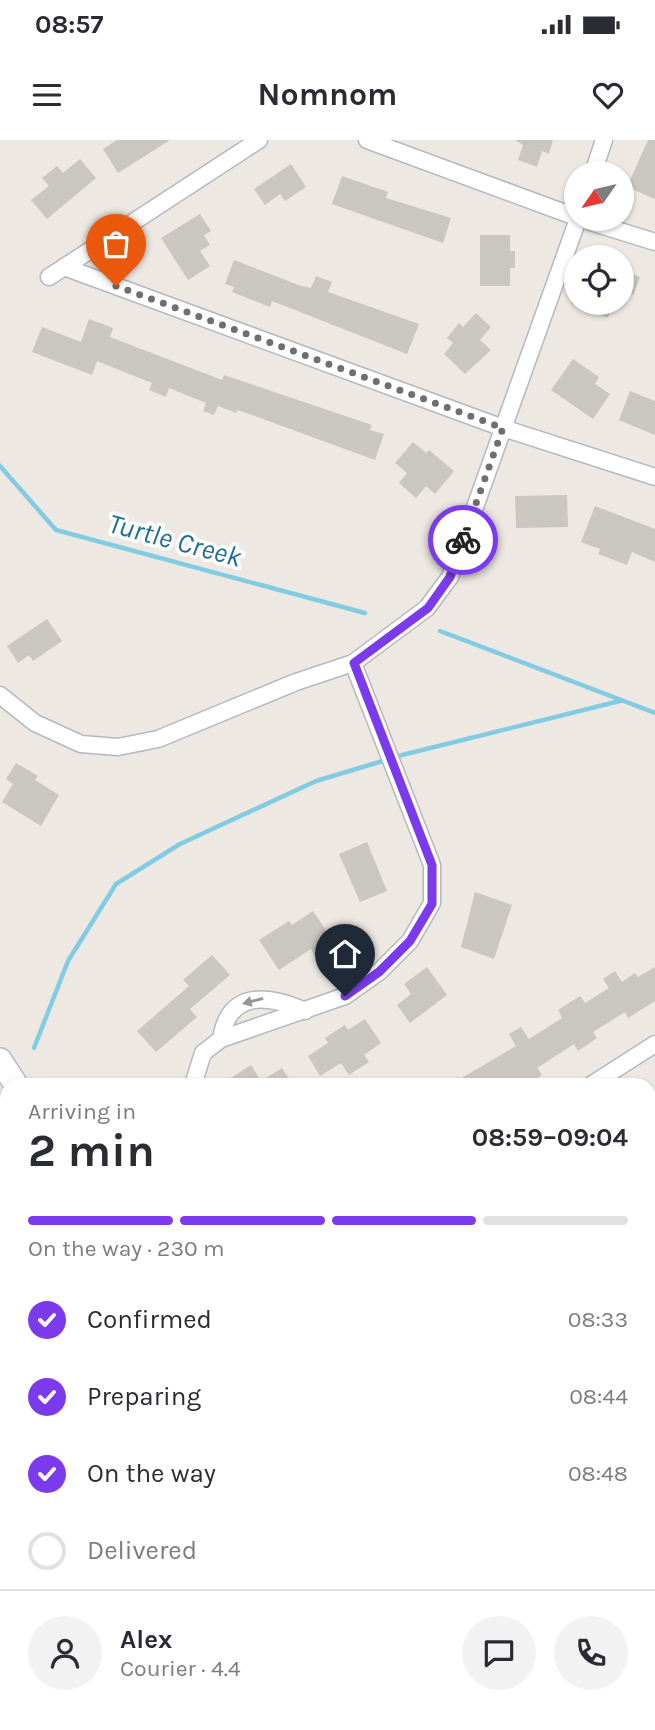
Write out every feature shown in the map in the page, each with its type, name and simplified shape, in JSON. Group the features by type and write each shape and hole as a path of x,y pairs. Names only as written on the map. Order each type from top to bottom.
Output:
{"main road":[{"path":"0,1060 12,1078"}],"street":[{"path":"49,277 259,140"},
{"path":"367,140 413,148 564,212"},
{"path":"597,161 604,140"},
{"path":"0,695 35,723 81,744 118,747 158,739 296,682 354,663 428,608 450,577 573,231"},
{"path":"620,231 655,242"},
{"path":"64,267 503,428 655,477"},
{"path":"195,1078 203,1054 221,1039 345,996 379,972 410,941 432,904 432,865 354,663"},
{"path":"221,1039 223,1023 233,1010 245,1002 263,998 283,1001 305,1011"},
{"path":"602,1078 655,1044"}],"building":[{"path":"117,140 170,140 118,173 103,149"},
{"path":"515,140 553,140 549,154 542,151 537,167 518,160 523,145"},
{"path":"648,140 655,140 655,199 634,190 634,171"},
{"path":"80,159 96,178 47,219 31,200 49,186 42,178 57,166 63,173"},
{"path":"291,164 306,187 285,201 280,194 265,205 254,189"},
{"path":"342,176 388,192 386,198 451,218 443,243 332,204"},
{"path":"200,214 211,231 204,235 210,245 200,251 210,266 188,280 161,238"},
{"path":"480,235 510,235 510,251 515,251 515,268 510,268 510,286 480,286"},
{"path":"234,260 311,288 316,276 332,282 328,292 419,324 407,354 272,301 270,307 232,292 234,287 225,284"},
{"path":"634,275 640,277 634,292"},
{"path":"476,313 491,327 480,340 491,350 465,374 444,354 453,343 447,338 459,323 463,327"},
{"path":"89,319 113,328 110,337 222,380 224,375 372,425 370,430 384,434 375,460 238,410 236,413 218,406 214,415 203,411 206,403 169,388 166,397 149,390 152,383 97,361 92,375 32,352 42,327 81,342"},
{"path":"573,359 599,377 595,384 610,394 593,419 551,390"},
{"path":"630,391 655,401 655,435 619,420"},
{"path":"413,442 426,453 429,450 454,471 435,494 426,486 416,498 399,483 407,473 395,463"},
{"path":"567,495 568,527 516,528 515,496"},
{"path":"595,506 655,529 655,562 632,552 627,565 598,554 600,549 581,542"},
{"path":"47,619 62,641 33,661 29,655 18,663 7,646"},
{"path":"16,763 38,776 35,780 59,795 41,826 2,802 13,784 6,779"},
{"path":"367,842 387,891 360,902 339,854"},
{"path":"475,892 512,905 494,959 461,947"},
{"path":"313,911 336,945 316,958 311,949 279,970 259,940 289,921 292,925"},
{"path":"212,955 230,975 190,1009 197,1017 156,1052 137,1031 189,986 183,980"},
{"path":"427,967 447,995 410,1023 397,1005 411,994 404,984"},
{"path":"655,967 655,1001 628,1018 625,1012 593,1032 597,1038 578,1051 574,1044 537,1068 542,1075 537,1078 462,1078 516,1046 509,1034 521,1027 529,1039 562,1018 558,1010 580,996 585,1003 609,988 603,979 615,971 622,982 635,973 638,977"},
{"path":"365,1019 381,1043 364,1055 369,1062 349,1075 341,1063 320,1076 308,1056 328,1043 325,1038 345,1025 348,1030"},
{"path":"251,1065 259,1078 231,1078"},
{"path":"282,1068 288,1078 266,1078"}],"waterway":[{"name":"Turtle Creek","path":"0,466 56,530 365,613"},
{"name":"Turtle Creek","path":"440,631 655,713"},
{"path":"394,757 620,701"},
{"path":"34,1048 68,961 116,884 180,844 316,781 386,760"}],"way so far":[{"path":"116,286 503,428 463,540"}],"route":[{"path":"345,996 379,972 410,941 432,904 432,865 354,663 428,608 450,577 463,540"}]}
